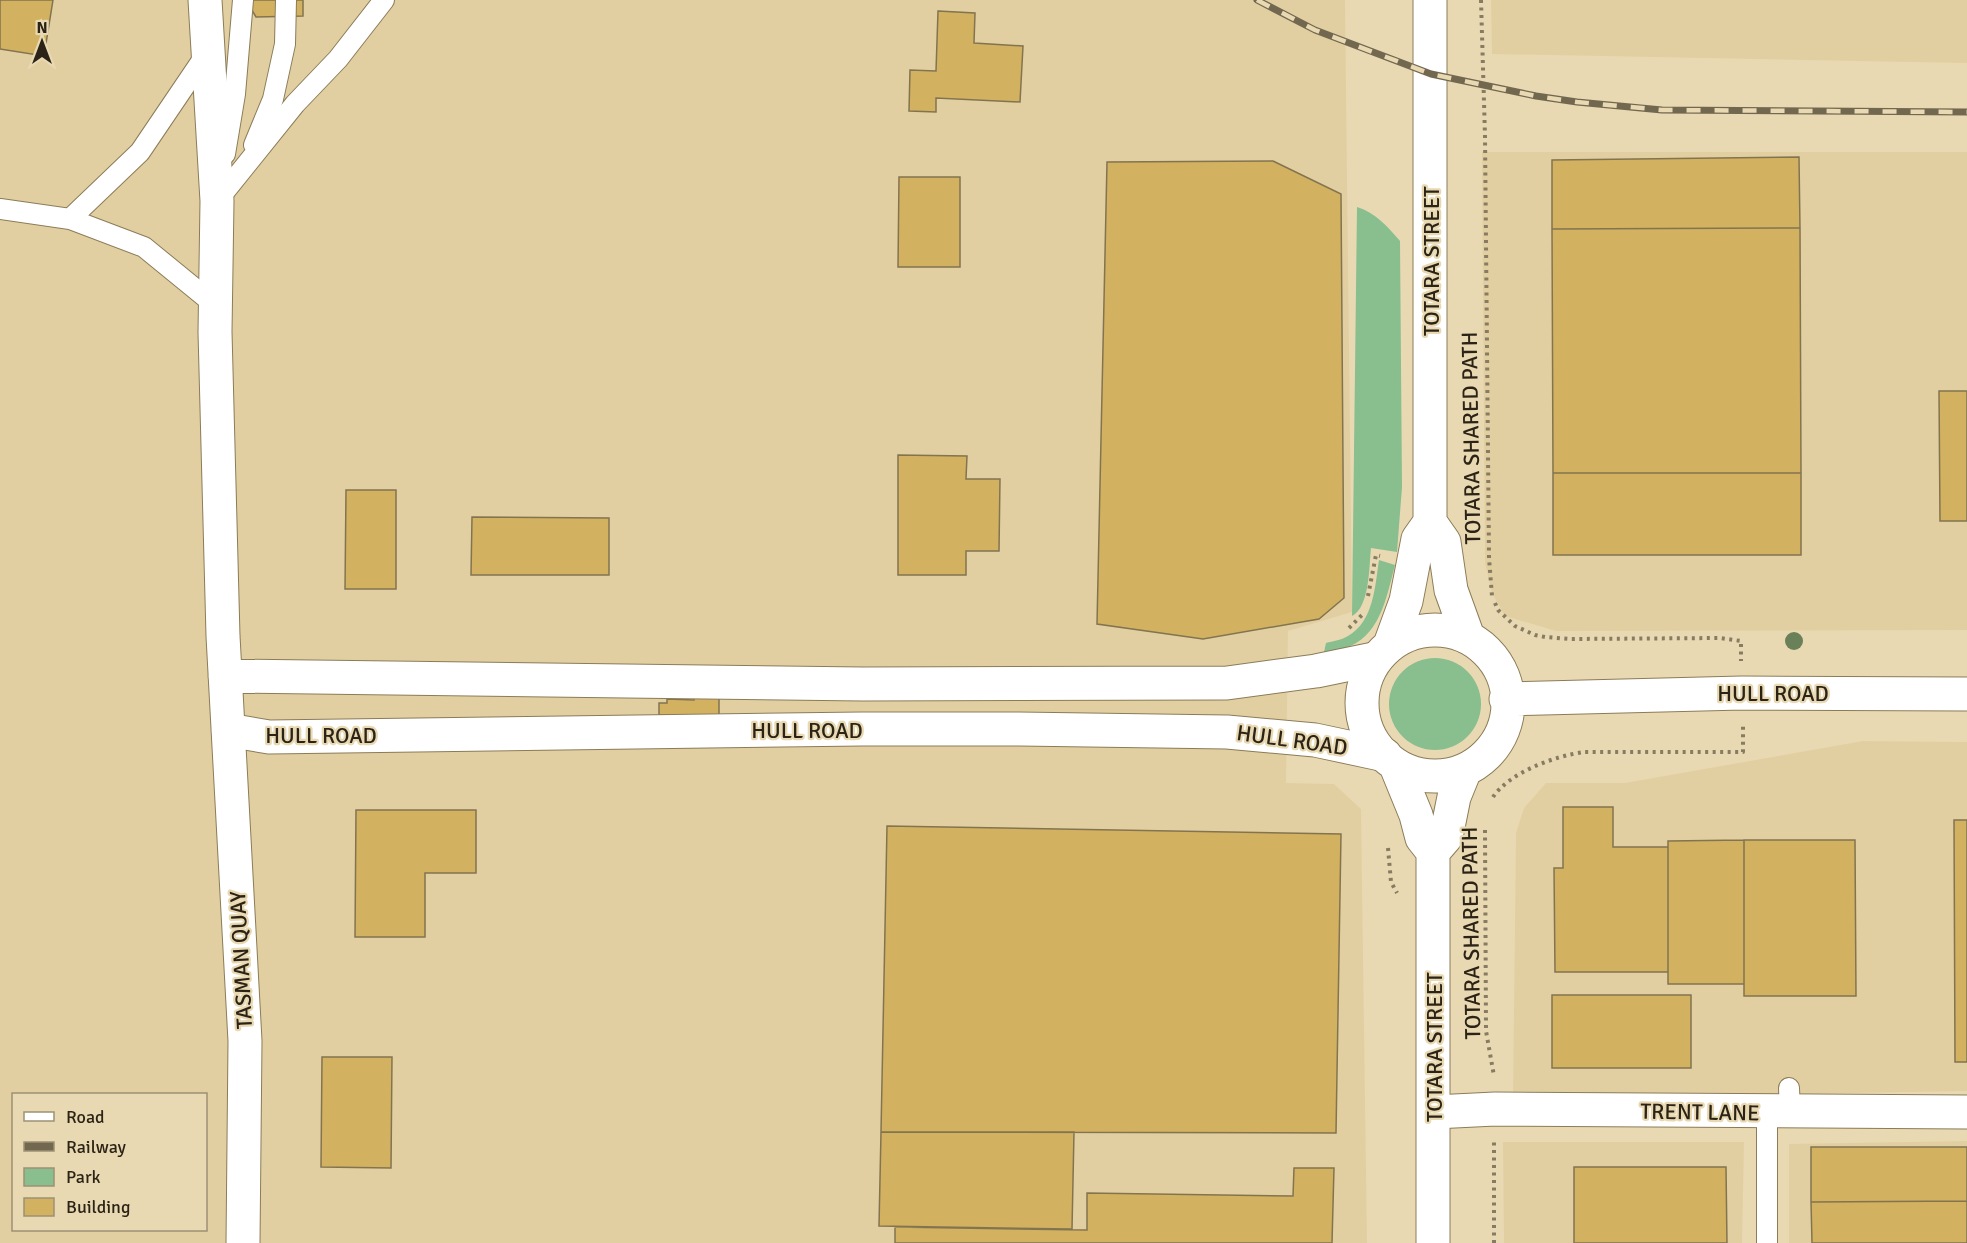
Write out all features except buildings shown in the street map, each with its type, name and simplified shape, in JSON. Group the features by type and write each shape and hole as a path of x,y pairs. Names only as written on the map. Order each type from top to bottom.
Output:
{"street":[{"name":"TASMAN QUAY","path":"205,0 217,201 215,305 222,636 245,1041 243,1243"},
{"name":"TOTARA STREET","path":"1382,651 1406,601 1418,539 1430,522 1430,0"},
{"path":"1430,522 1444,542 1451,590 1468,637"},
{"path":"1435,629 1468,637 1480,645 1498,667 1506,699 1506,713 1498,737 1484,757 1456,774 1437,776 1416,774 1391,761 1374,741 1367,728 1362,703 1363,687 1382,651 1420,630 1435,629"},
{"name":"HULL ROAD","path":"225,676 863,684 1227,683 1316,671 1382,651"},
{"name":"HULL ROAD","path":"1506,699 1753,693 1967,694"},
{"name":"HULL ROAD","path":"228,730 269,737 874,729 1227,732 1315,740 1391,761"},
{"name":"TOTARA STREET","path":"1391,761 1416,815 1422,838 1433,852 1433,1243"},
{"path":"1433,852 1446,837 1454,797 1465,770"},
{"name":"TRENT LANE","path":"1434,1112 1907,1101 1967,1112"}],"lane":[{"path":"217,201 235,94 243,0"},
{"path":"246,164 273,99 285,44 286,0"},
{"path":"217,201 295,104 338,59 384,0"},
{"path":"70,219 140,152 208,52"},
{"path":"0,209 70,219 144,247 215,305"},
{"path":"1767,1243 1782,1104"}],"path":[{"name":"TOTARA SHARED PATH","path":"1481,0 1485,136 1489,567 1492,598 1498,610 1507,620 1535,636 1569,639 1720,638 1741,641 1741,653"},
{"path":"1368,598 1376,555 1386,557"},
{"path":"1346,630 1361,617 1366,606"},
{"name":"TOTARA SHARED PATH","path":"1492,798 1497,790 1526,771 1568,754 1584,752 1743,752 1743,733"},
{"name":"TOTARA SHARED PATH","path":"1485,826 1486,1031 1493,1069 1495,1109 1494,1243"},
{"path":"1387,845 1390,882 1403,901"}],"shaded area":[{"path":"0,0 1345,0 1352,612 1288,631 1286,783 1334,784 1361,809 1367,1243 0,1243"},
{"path":"1491,0 1967,0 1967,63 1492,54"},
{"path":"1482,152 1967,152 1967,630 1556,631 1505,616 1492,593 1485,563"},
{"path":"1863,741 1967,742 1967,1091 1513,1099 1516,833 1524,808 1546,783 1625,783"},
{"path":"1967,1141 1967,1243 1789,1243 1789,1144"},
{"path":"1503,1142 1744,1142 1742,1243 1504,1243"}],"green space":[{"path":"1357,207 1376,216 1400,241 1402,487 1397,552 1371,548 1365,595 1358,611 1352,616"},
{"path":"1379,560 1395,565 1382,611 1375,624 1356,643 1342,649 1324,652 1326,643 1348,636 1363,621 1372,602"},
{"path":"1435,658 1453,662 1467,672 1477,686 1481,704 1477,722 1467,736 1453,746 1435,750 1417,746 1403,736 1393,722 1389,704 1393,686 1403,672 1417,662"}],"railway":[{"path":"1257,0 1315,30 1431,74 1536,96 1662,110 1967,112"}]}
